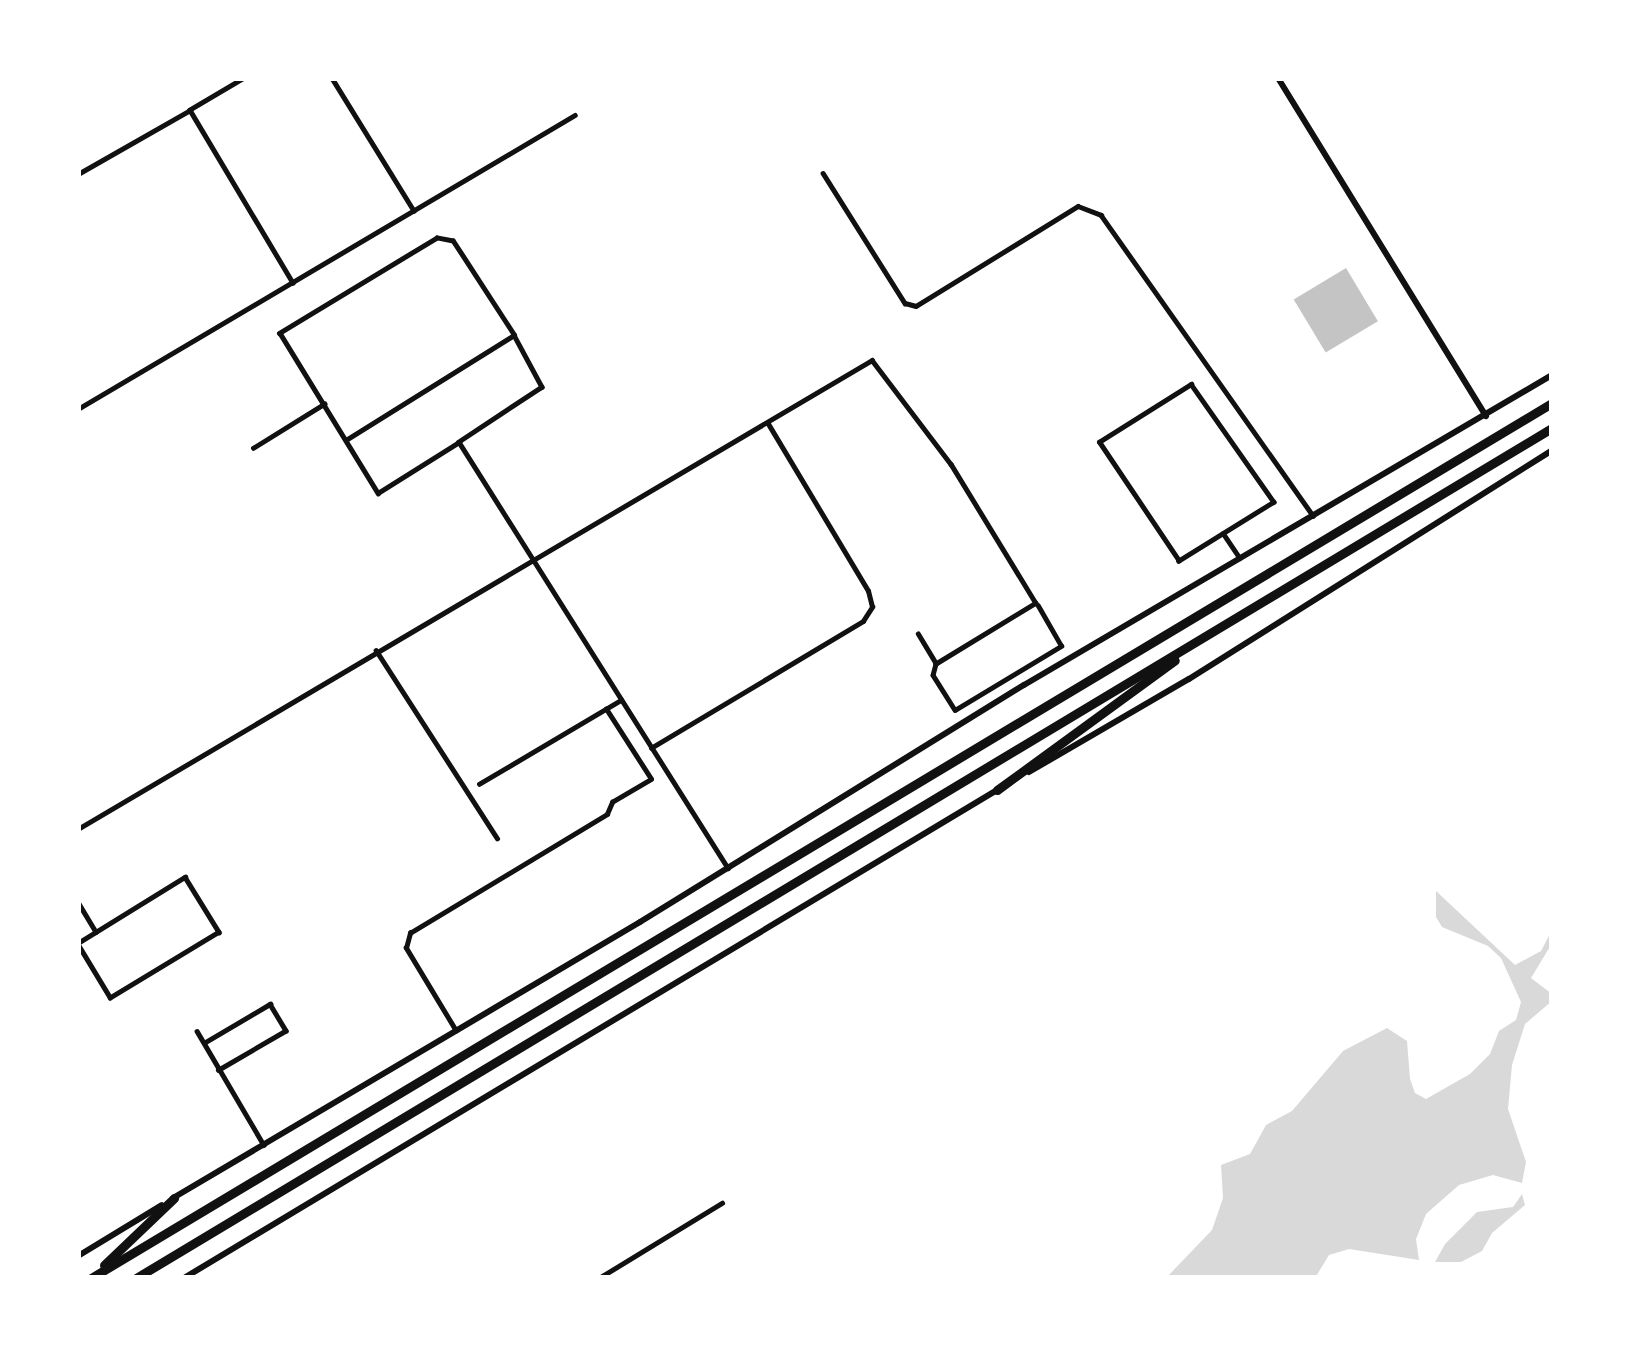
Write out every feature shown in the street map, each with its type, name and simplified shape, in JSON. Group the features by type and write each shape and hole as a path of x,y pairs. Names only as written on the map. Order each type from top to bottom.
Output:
{"highway":[{"path":"91,1278 1552,403"},
{"path":"136,1278 1552,428"},
{"path":"998,790 1213,632"},
{"path":"91,1278 174,1198"}],"street":[{"path":"78,174 244,78"},
{"path":"332,78 414,212"},
{"path":"1278,78 1486,416"},
{"path":"190,110 293,283"},
{"path":"78,409 575,115"},
{"path":"823,173 905,303 916,306 1078,206 1101,215 1312,516"},
{"path":"437,238 453,241 514,335 542,387 378,493 280,333 437,238"},
{"path":"346,440 514,335"},
{"path":"78,829 872,360 951,464 1036,604 1060,646 955,710 933,675 936,664 1036,604"},
{"path":"78,1256 1008,695 1552,375"},
{"path":"1191,384 1274,502 1223,533 1179,561 1099,442 1191,384"},
{"path":"253,448 324,404"},
{"path":"651,748 863,621 872,607 868,591 768,423"},
{"path":"459,442 728,868"},
{"path":"184,1278 1189,679 1552,450"},
{"path":"1223,533 1240,558"},
{"path":"918,634 936,664"},
{"path":"376,650 497,838"},
{"path":"1001,682 1008,695"},
{"path":"479,784 621,700"},
{"path":"606,709 650,779"},
{"path":"456,1031 406,949 410,933 607,814 611,802 665,770"},
{"path":"185,877 219,932 110,998 78,944 96,932 185,877"},
{"path":"78,902 96,932"},
{"path":"204,1043 270,1004 286,1030 219,1070"},
{"path":"196,1031 264,1145"},
{"path":"599,1278 722,1203"}],"shaded area":[{"path":"1436,891 1515,965 1541,951 1552,930 1551,945 1531,978 1552,994 1552,1001 1525,1024 1512,1065 1508,1109 1526,1162 1522,1183 1493,1175 1459,1185 1426,1214 1416,1239 1419,1260 1349,1249 1329,1255 1315,1278 1166,1278 1212,1230 1223,1198 1221,1165 1250,1154 1266,1125 1292,1111 1343,1051 1387,1028 1407,1041 1410,1079 1415,1093 1426,1099 1470,1074 1490,1054 1499,1031 1516,1020 1521,1002 1501,958 1488,946 1442,927 1436,917"},
{"path":"1522,1194 1525,1205 1492,1233 1482,1251 1461,1262 1435,1262 1445,1244 1477,1212 1513,1207"}],"building":[{"path":"1346,268 1378,321 1326,353 1294,299"}]}
